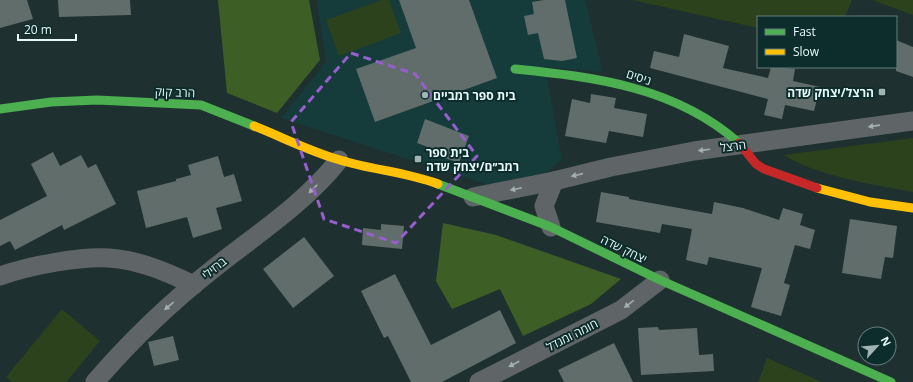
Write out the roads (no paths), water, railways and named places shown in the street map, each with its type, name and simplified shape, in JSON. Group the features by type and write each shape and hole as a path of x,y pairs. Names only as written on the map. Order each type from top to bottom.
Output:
{"street":[{"name":"ניסים","path":"515,69 569,74 619,83 672,100 710,121 729,134 741,145 757,165 771,173 833,194 913,208"},
{"name":"הרב קוק","path":"0,109 51,102 97,100 201,105 339,160"},
{"name":"הרצל","path":"473,198 686,152 913,121"},
{"name":"יצחק שדה","path":"339,160 420,178 551,227 660,280 891,382"},
{"name":"ברזילי","path":"95,382 120,353 154,319 194,285 298,204 324,179 339,160"},
{"path":"551,227 544,206 554,181"},
{"path":"0,276 61,262 109,258 145,265 194,285"},
{"name":"חומה ומגדל","path":"479,382 621,310 660,280"}],"place":[{"name":"הרצל/יצחק שדה","path":"882,92"},
{"name":"בית ספר רמביים","path":"425,95"},
{"name":"בית ספר רמב״ם/יצחק שדה","path":"418,159"}]}
